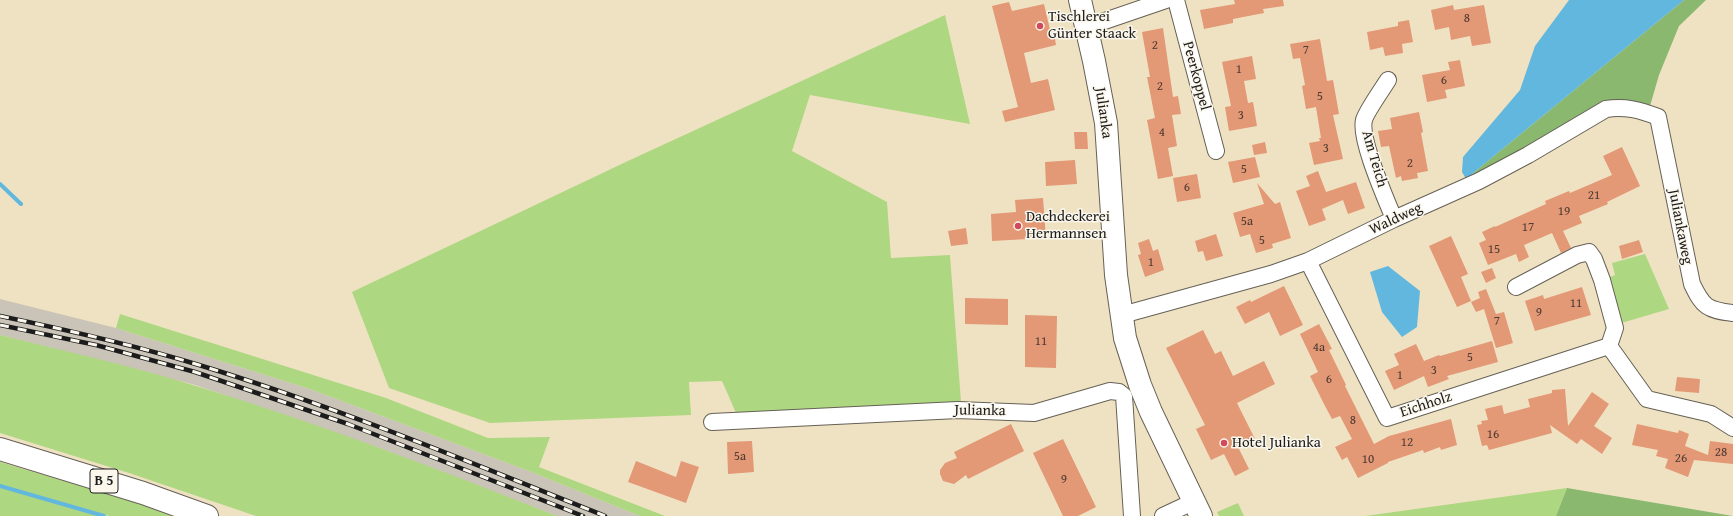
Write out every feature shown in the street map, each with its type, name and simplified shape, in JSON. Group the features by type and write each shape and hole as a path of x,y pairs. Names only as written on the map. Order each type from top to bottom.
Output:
{"main road":[{"name":"Julianka","path":"1080,0 1106,123 1116,275 1126,338 1140,385 1159,429 1198,508"},
{"name":"B 5","path":"0,448 142,493 207,516"}],"street":[{"path":"1086,27 1166,0"},
{"name":"Peerkoppel","path":"1176,0 1216,151"},
{"name":"Am Teich","path":"1388,80 1364,120 1365,139 1374,170 1394,219"},
{"name":"Waldweg","path":"1122,315 1271,274 1308,261 1394,219 1479,181 1528,155 1606,110 1619,107 1638,110 1658,117"},
{"name":"Juliankaweg","path":"1658,117 1692,284 1705,306 1718,311 1733,313"},
{"path":"1516,287 1577,255 1589,252 1594,259 1602,280 1616,328 1609,346 1647,399 1712,414 1733,428"},
{"name":"Eichholz","path":"1308,261 1387,418 1609,346"},
{"name":"Julianka","path":"712,422 958,410 1034,413 1110,391 1120,392 1124,396 1132,516"},
{"name":"Julianka","path":"1163,516 1198,508"}],"shaded area":[{"path":"0,299 116,328 310,389 529,471 640,516 557,516 382,449 195,385 0,335"}],"green space":[{"path":"1684,0 1706,0 1679,26 1659,75 1650,106 1624,100 1601,104 1472,177 1472,174"},
{"path":"945,15 970,124 810,95 792,151 887,202 891,258 950,255 961,402 736,413 722,381 689,382 691,415 490,423 389,388 352,292 630,160"},
{"path":"1645,254 1669,309 1618,324 1605,279 1615,275 1612,263"},
{"path":"120,314 386,398 488,438 550,437 539,467 665,516 640,516 529,471 310,389 116,328"},
{"path":"0,335 148,372 242,400 378,447 557,516 256,516 129,473 0,433"},
{"path":"0,462 162,510 177,516 109,516 0,485"},
{"path":"0,487 100,516 0,516"},
{"path":"1567,488 1556,516 1365,516"},
{"path":"1567,488 1733,516 1556,516"},
{"path":"1238,503 1244,516 1219,516 1217,512"}],"water":[{"path":"1569,0 1684,0 1472,174 1472,177 1466,179 1462,172 1463,157 1520,90 1535,46"},
{"path":"1388,266 1420,291 1417,327 1402,337 1382,312 1370,272"}],"building":[{"path":"1234,0 1283,0 1284,6 1263,9 1264,13 1233,19 1233,23 1204,29 1200,10 1235,4"},
{"path":"1009,2 1012,11 1044,4 1051,34 1054,33 1056,45 1024,53 1031,83 1048,79 1055,110 1005,122 1002,111 1018,107 992,6"},
{"path":"1453,5 1454,10 1484,5 1491,43 1472,46 1470,36 1451,40 1449,27 1435,30 1431,10"},
{"path":"1409,20 1413,42 1402,44 1403,53 1385,56 1383,47 1370,50 1367,32 1398,26 1398,22"},
{"path":"1163,28 1173,97 1178,96 1181,114 1172,115 1177,146 1168,148 1173,176 1158,179 1147,120 1155,118 1147,77 1150,77 1142,32"},
{"path":"1320,39 1327,81 1333,80 1339,114 1333,115 1343,159 1314,165 1309,143 1320,141 1319,138 1321,138 1316,107 1306,109 1302,86 1305,85 1300,58 1293,59 1290,44"},
{"path":"1252,56 1256,79 1244,81 1248,103 1253,102 1257,126 1229,131 1225,107 1231,106 1222,62"},
{"path":"1460,60 1465,86 1445,90 1447,98 1427,102 1422,75 1450,70 1448,62"},
{"path":"1419,112 1428,171 1417,173 1418,178 1402,181 1401,176 1396,178 1389,146 1381,147 1378,131 1392,129 1390,118"},
{"path":"1074,132 1087,132 1088,149 1075,149"},
{"path":"1265,142 1267,153 1254,155 1252,145"},
{"path":"1622,147 1640,186 1607,202 1608,204 1579,216 1582,223 1563,231 1571,248 1561,253 1552,233 1524,245 1529,257 1519,262 1516,254 1488,265 1479,243 1486,240 1482,232 1546,204 1545,201 1569,191 1570,193 1612,175 1603,156"},
{"path":"1255,157 1260,177 1233,183 1228,162"},
{"path":"1075,160 1077,184 1046,186 1045,162"},
{"path":"1318,171 1326,192 1356,182 1365,208 1348,214 1343,200 1322,209 1326,220 1309,226 1296,191 1310,186 1306,176"},
{"path":"1197,174 1201,198 1177,202 1173,178"},
{"path":"1257,183 1275,204 1280,202 1291,238 1272,244 1273,248 1256,253 1250,234 1240,237 1233,213 1264,204"},
{"name":"Dachdeckerei Hermannsen","path":"1043,198 1046,238 992,241 991,214 1016,212 1015,200"},
{"path":"966,228 968,244 951,246 948,231"},
{"path":"1216,234 1223,256 1206,261 1203,251 1198,252 1195,241"},
{"path":"1451,236 1468,274 1461,277 1471,301 1457,307 1429,246"},
{"path":"1149,239 1153,251 1158,249 1164,270 1145,277 1138,255 1141,254 1138,243"},
{"path":"1639,240 1643,252 1622,259 1619,246"},
{"path":"1492,268 1496,278 1486,283 1481,272"},
{"path":"1284,286 1303,325 1280,336 1269,312 1245,324 1236,307 1250,300 1251,302"},
{"path":"1582,287 1591,315 1535,331 1525,301 1543,295 1544,299"},
{"path":"1486,289 1496,314 1504,312 1513,343 1496,348 1484,309 1476,312 1471,302 1480,298 1478,292"},
{"path":"965,298 1008,299 1008,325 965,324"},
{"path":"1025,315 1057,316 1056,368 1025,367"},
{"path":"1319,324 1332,349 1329,350 1346,385 1345,386 1374,444 1389,436 1451,419 1457,445 1441,450 1440,447 1424,453 1423,450 1388,462 1358,478 1347,457 1342,460 1335,447 1352,439 1340,416 1332,419 1310,376 1318,372 1300,334"},
{"path":"1203,330 1215,354 1221,351 1233,376 1264,361 1275,384 1237,403 1255,439 1238,447 1249,469 1235,476 1224,454 1211,460 1196,429 1205,425 1166,348"},
{"path":"1492,341 1498,362 1447,376 1449,379 1428,387 1424,376 1394,390 1385,371 1399,365 1394,354 1416,344 1424,361 1439,355 1440,356"},
{"path":"1677,377 1700,379 1699,393 1675,391"},
{"path":"1565,389 1568,426 1592,392 1609,404 1594,426 1612,438 1602,454 1581,439 1577,444 1550,425 1552,433 1489,450 1487,445 1482,446 1477,425 1482,424 1481,421 1488,420 1485,409 1502,405 1504,414 1530,407 1528,399 1552,393 1552,390"},
{"path":"1011,424 1024,451 968,479 966,475 954,484 943,481 940,470 945,463 957,458 954,452"},
{"path":"1637,424 1678,433 1679,430 1689,434 1685,446 1708,455 1710,441 1733,444 1733,464 1694,460 1688,477 1665,468 1668,459 1656,456 1658,450 1632,445"},
{"path":"1063,439 1096,507 1078,516 1063,516 1033,453"},
{"path":"752,441 754,472 728,474 727,442"},
{"path":"636,461 676,477 681,461 699,467 686,503 628,482"}],"waterway":[{"path":"0,184 21,204"},
{"path":"0,486 104,516"}],"railway":[{"path":"0,316 125,344 251,381 404,436 605,516"},
{"path":"0,325 96,345 195,372 348,424 583,516"}],"place":[{"name":"Tischlerei Günter Staack","path":"1040,26"},
{"name":"Dachdeckerei Hermannsen","path":"1018,226"},
{"name":"Hotel Julianka","path":"1224,443"}]}
